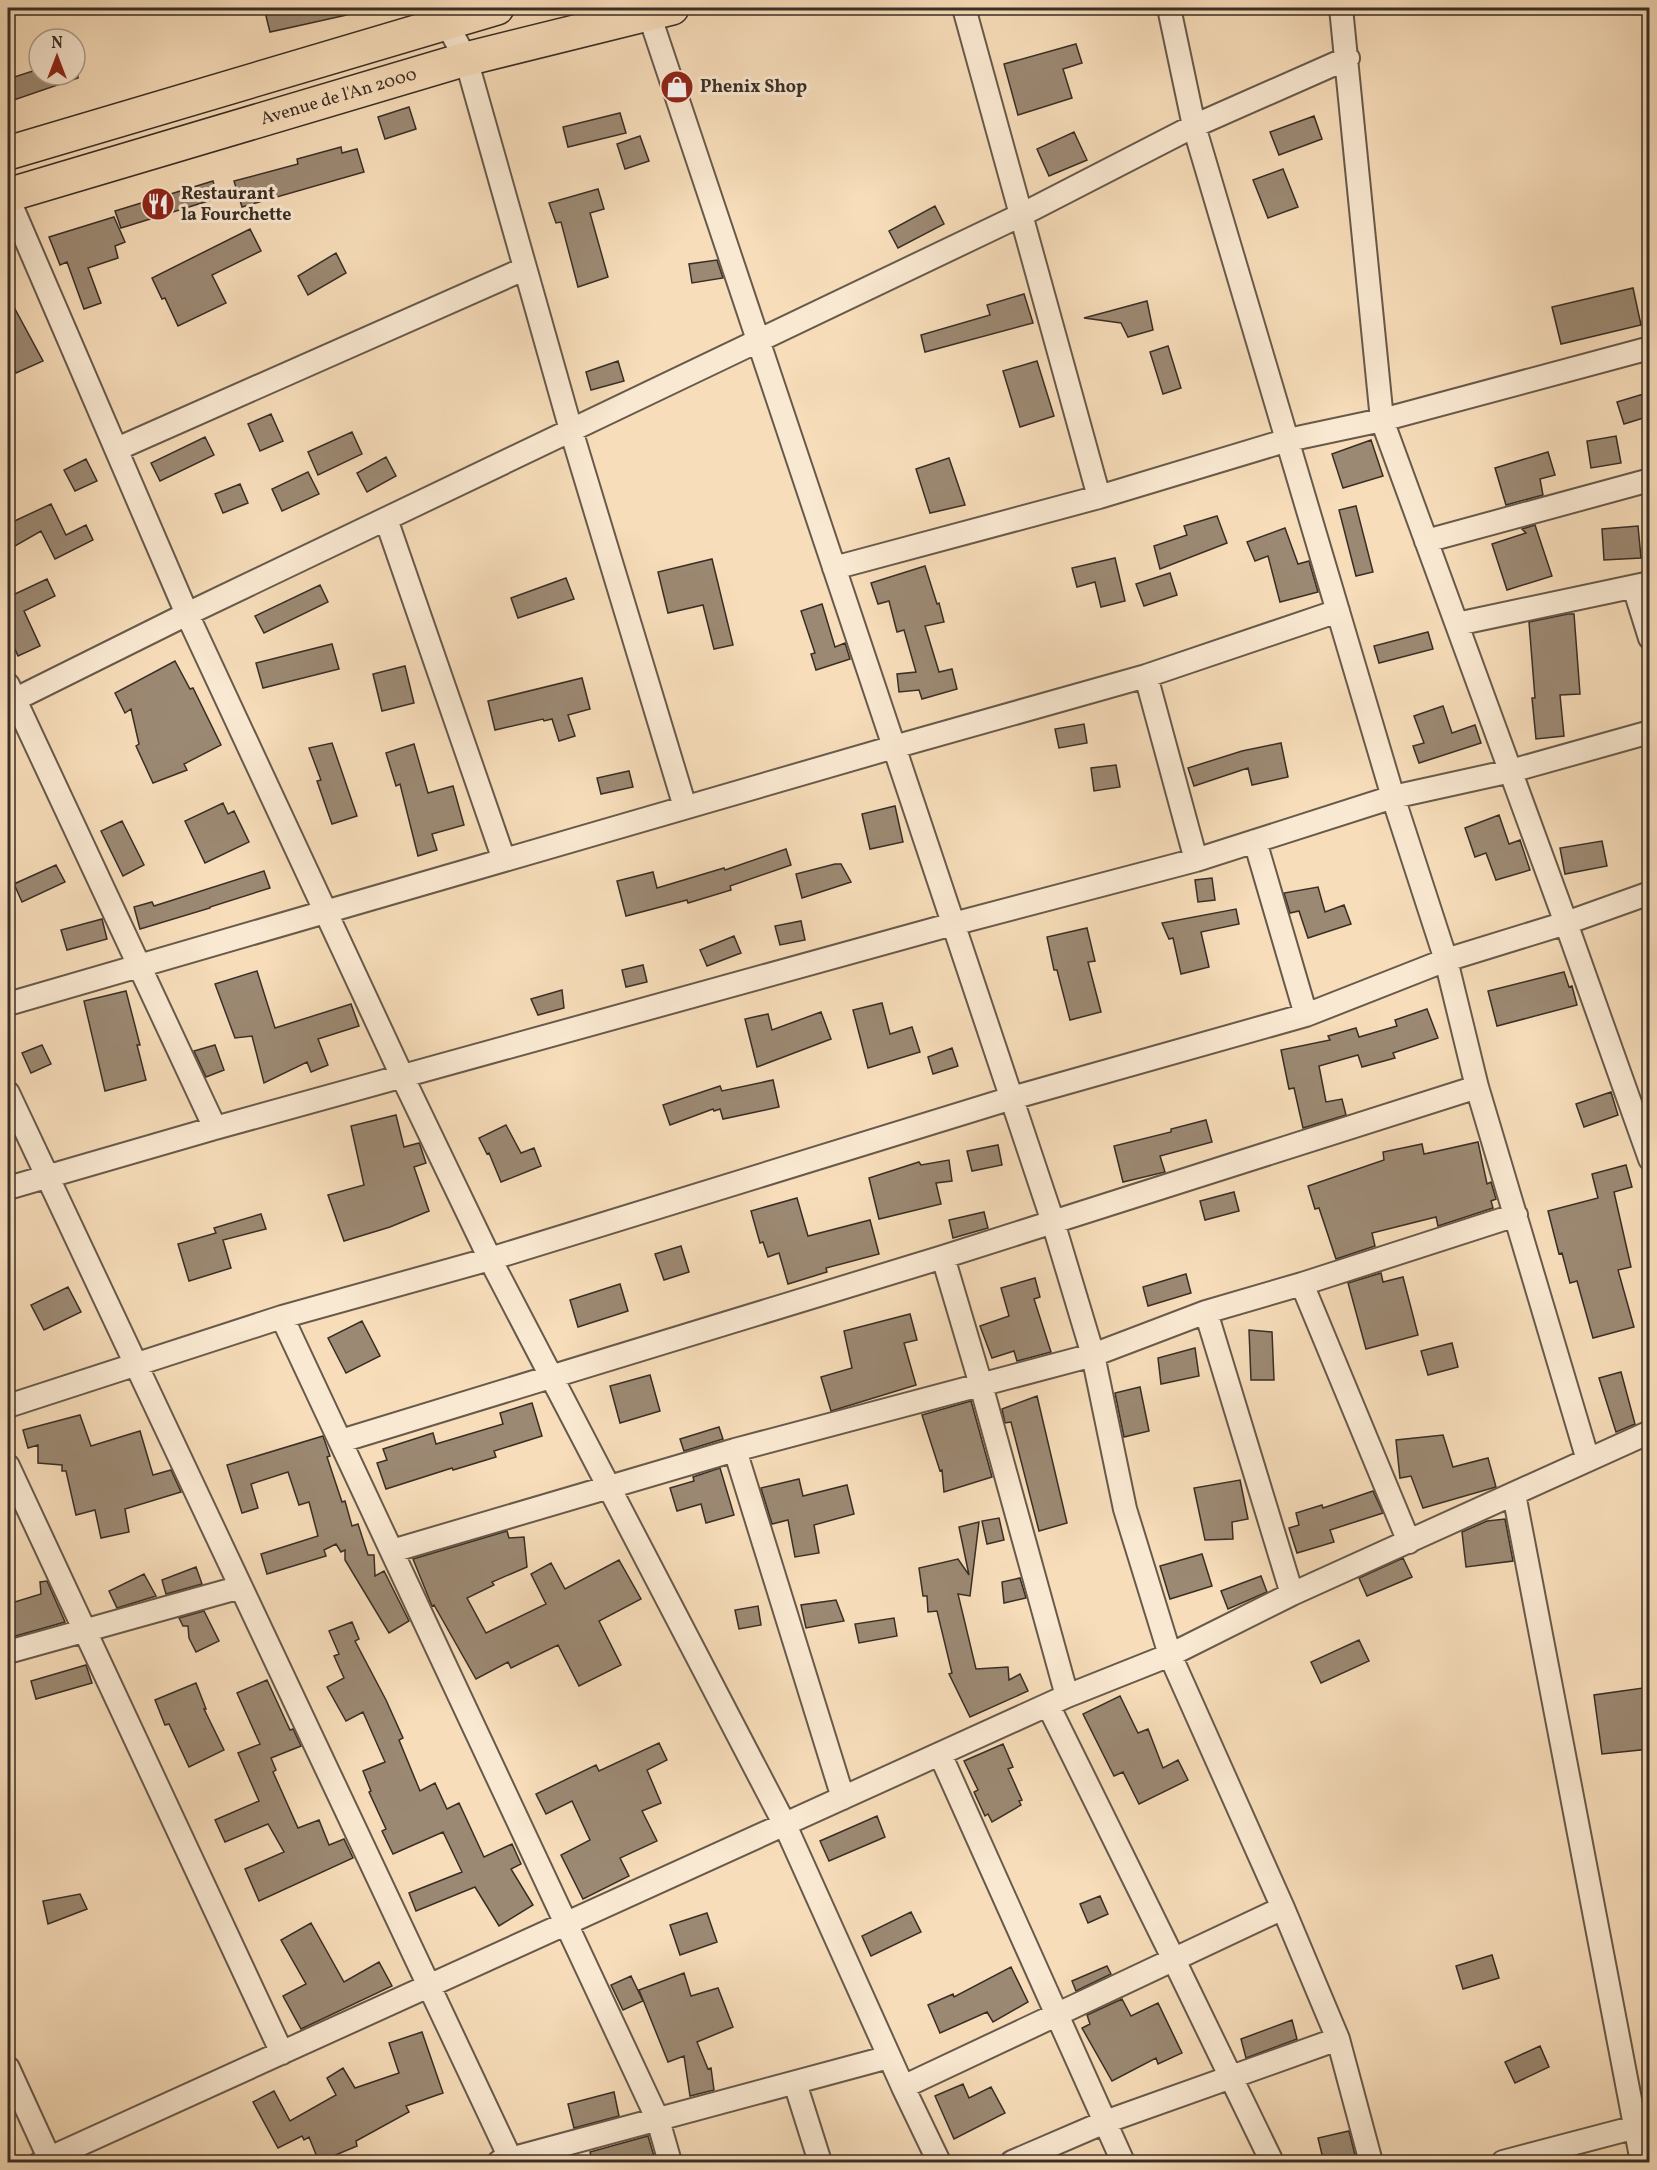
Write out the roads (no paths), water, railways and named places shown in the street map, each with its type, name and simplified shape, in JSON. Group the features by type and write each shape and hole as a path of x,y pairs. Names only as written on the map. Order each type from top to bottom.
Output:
{"main road":[{"path":"8,153 443,14 497,8"},
{"name":"Avenue de l'An 2000","path":"8,196 466,59 660,11"}],"street":[{"path":"964,8 1099,497"},
{"path":"1169,8 1194,126 1393,797 1446,960 1477,1087 1588,1460"},
{"path":"1341,8 1382,420 1650,1159"},
{"path":"660,11 758,340 1053,1222 1093,1355 1125,1509 1170,1655 1283,1908 1338,2039 1371,2163"},
{"path":"443,14 466,59 571,430 685,807"},
{"path":"215,1128 10,696 188,614 1021,215 1194,126 1347,58"},
{"path":"8,196 188,614 403,1078 490,1259 785,1825 939,2163"},
{"path":"117,449 524,268"},
{"path":"834,568 1099,497 1288,440 1382,420 1650,348"},
{"path":"1426,541 1650,480"},
{"path":"386,519 504,860"},
{"path":"1456,624 1642,585 1650,638"},
{"path":"8,1004 1146,676 1338,611"},
{"path":"1146,676 1196,860"},
{"path":"8,1188 215,1128 403,1078 953,924 1196,860 1393,797 1510,771 1650,732"},
{"path":"1255,841 1306,1015"},
{"path":"8,1406 282,1317 490,1259 1012,1098 1306,1015 1446,960 1566,923 1650,893"},
{"path":"341,1441 943,1257 1477,1087"},
{"path":"8,1093 429,1986 507,2161 889,2057"},
{"path":"392,1551 735,1450 1093,1355 1206,1312 1302,1284 1516,1215"},
{"path":"943,1257 981,1385 1058,1701 1174,1960 1272,2163"},
{"path":"1302,1284 1408,1542"},
{"path":"1206,1312 1292,1594"},
{"path":"282,1317 658,2120 670,2163"},
{"path":"8,2068 47,2161 940,1754 1058,1701 1170,1655 1292,1594 1650,1432"},
{"path":"735,1450 843,1798"},
{"path":"8,1466 282,2053"},
{"path":"1514,1494 1642,2163"},
{"path":"8,1652 241,1587"},
{"path":"940,1754 1123,2163"},
{"path":"903,2087 1283,1908"},
{"path":"1012,2163 1105,2122 1338,2039"},
{"path":"795,2083 820,2163"},
{"path":"1508,2162 1636,2127"}],"place":[{"name":"Phenix Shop","path":"677,87"},
{"name":"Restaurant la Fourchette","path":"158,204"}]}
